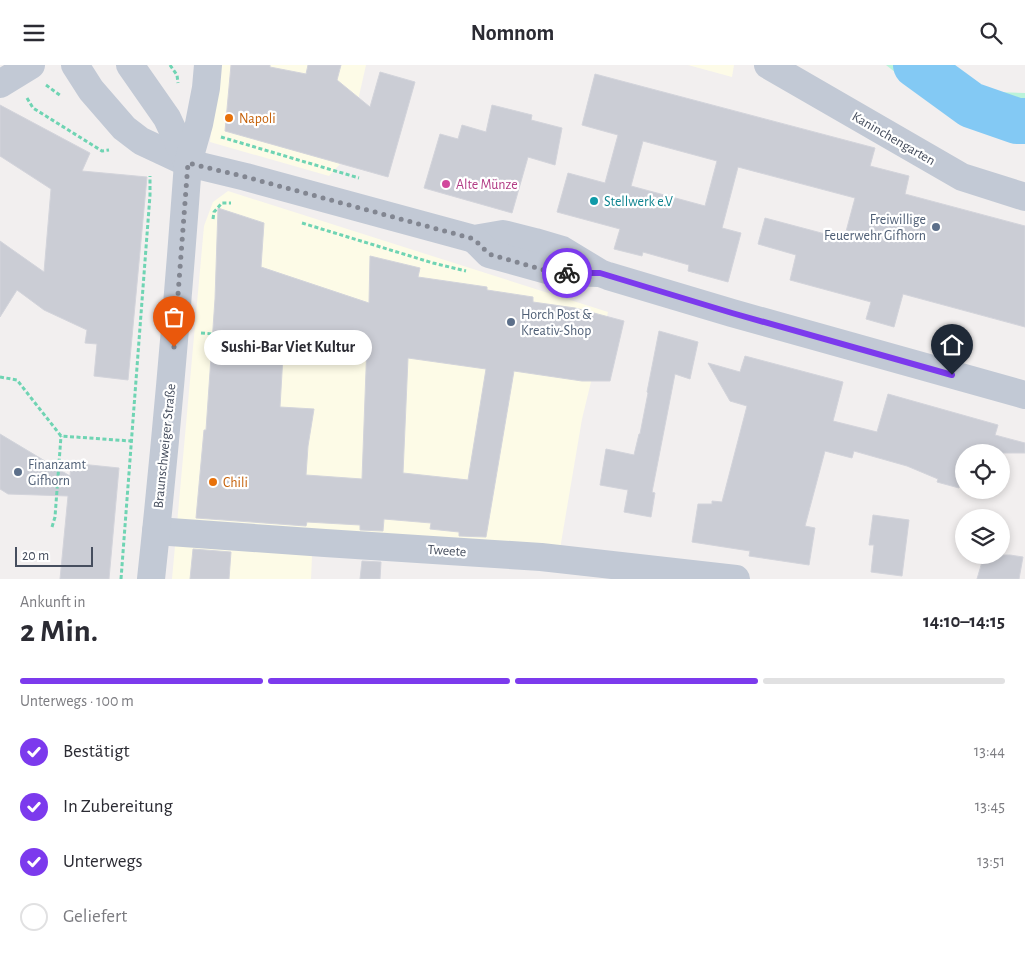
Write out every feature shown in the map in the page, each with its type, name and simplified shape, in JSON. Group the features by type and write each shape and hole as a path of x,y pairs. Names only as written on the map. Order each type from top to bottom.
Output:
{"street":[{"path":"12,89 31,65"},
{"path":"75,65 92,90 124,127 141,141 188,163 474,239 503,234 535,242 562,250 600,273 732,313 1025,395"},
{"path":"130,65 167,118 188,163"},
{"name":"Kaninchengarten","path":"768,65 962,177 1025,197"},
{"path":"184,105 207,76"},
{"name":"Braunschweiger Straße","path":"151,579 167,425 188,163 199,125 207,76"},
{"name":"Tweete","path":"156,531 540,557 736,579"}],"path":[{"path":"12,89 33,109 102,151 111,150"},
{"path":"121,579 150,195"},
{"path":"214,212 222,203 231,203"},
{"path":"259,337 284,343 290,364"},
{"path":"0,377 17,380 61,436 56,517 52,527"},
{"path":"61,436 131,441"}],"shaded area":[{"path":"218,65 366,65 340,164 329,176 210,142"},
{"path":"688,65 734,65 732,77"},
{"path":"228,191 608,312 582,419 560,549 313,534 311,579 172,579 204,226 213,202"}],"green space":[{"path":"886,65 946,65 956,73 996,92 1025,93 1025,144 949,115"}],"building":[{"path":"231,65 270,65 270,67 306,74 308,65 341,65 337,80 370,107 380,72 415,82 388,177 225,131"},
{"path":"595,74 875,148 870,166 909,176 905,194 1025,226 1025,327 903,294 894,327 866,319 871,302 790,280 796,255 758,244 765,218 844,239 855,198 738,167 722,228 741,233 728,282 688,271 689,265 643,252 642,256 614,249 620,229 557,212 568,173 605,183 618,135 582,125","holes":["643,141 717,161 705,206 631,186"]},
{"path":"0,105 90,153 82,171 147,177 128,380 94,376 97,344 85,343 87,330 44,310 17,290 0,317 0,241 44,272 51,189 0,156"},
{"path":"492,105 532,115 531,120 562,128 555,165 528,157 512,213 424,188 440,134 458,139 462,125 486,132"},
{"path":"218,208 264,223 261,267 369,303 370,256 420,268 418,277 487,287 487,290 533,297 533,302 575,308 624,321 610,381 582,381 514,371 486,537 459,536 459,532 430,529 431,523 384,519 383,531 360,530 360,525 307,522 306,526 196,518 204,430 206,430 215,299","holes":["284,338 367,343 362,479 306,475 308,446 314,409 280,407","408,358 486,369 468,480 403,473"]},
{"path":"659,331 698,342 690,379 675,374 652,492 655,493 651,517 624,512 628,490 600,485 606,449 634,455 640,434"},
{"path":"745,356 843,382 833,421 877,432 888,394 998,425 995,435 1025,443 1025,453 1010,453 1010,444 955,444 955,487 937,482 938,479 907,466 854,451 852,458 825,451 805,526 815,528 809,565 749,556 750,551 692,542 698,504 712,504 712,501 722,502 747,406 730,401 708,363 740,372"},
{"path":"0,434 70,476 71,463 119,468 109,579 60,579 68,496 8,494 0,489"},
{"path":"873,515 909,520 902,576 871,572 874,545 869,545"},
{"path":"193,549 231,552 229,579 190,579"},
{"path":"1010,555 1023,557 1019,579 977,579 981,564 1010,564"},
{"path":"362,561 381,562 380,579 360,579"}],"waterway":[{"path":"916,65 971,105 1017,121 1025,121"}],"way so far":[{"path":"174,347 188,163 474,239 489,254 554,273 567,273"}],"place":[{"name":"Napoli","path":"229,118"},
{"name":"Alte Münze","path":"446,184"},
{"name":"Stellwerk e.V","path":"594,201"},
{"name":"Freiwillige Feuerwehr Gifhorn","path":"936,227"},
{"name":"Horch Post & Kreativ-Shop","path":"511,322"},
{"name":"Sushi-Bar Viet Kultur","path":"174,347"},
{"name":"Finanzamt Gifhorn","path":"18,472"},
{"name":"Chili","path":"213,482"}],"route":[{"path":"567,273 600,273 732,313 952,375"}]}
